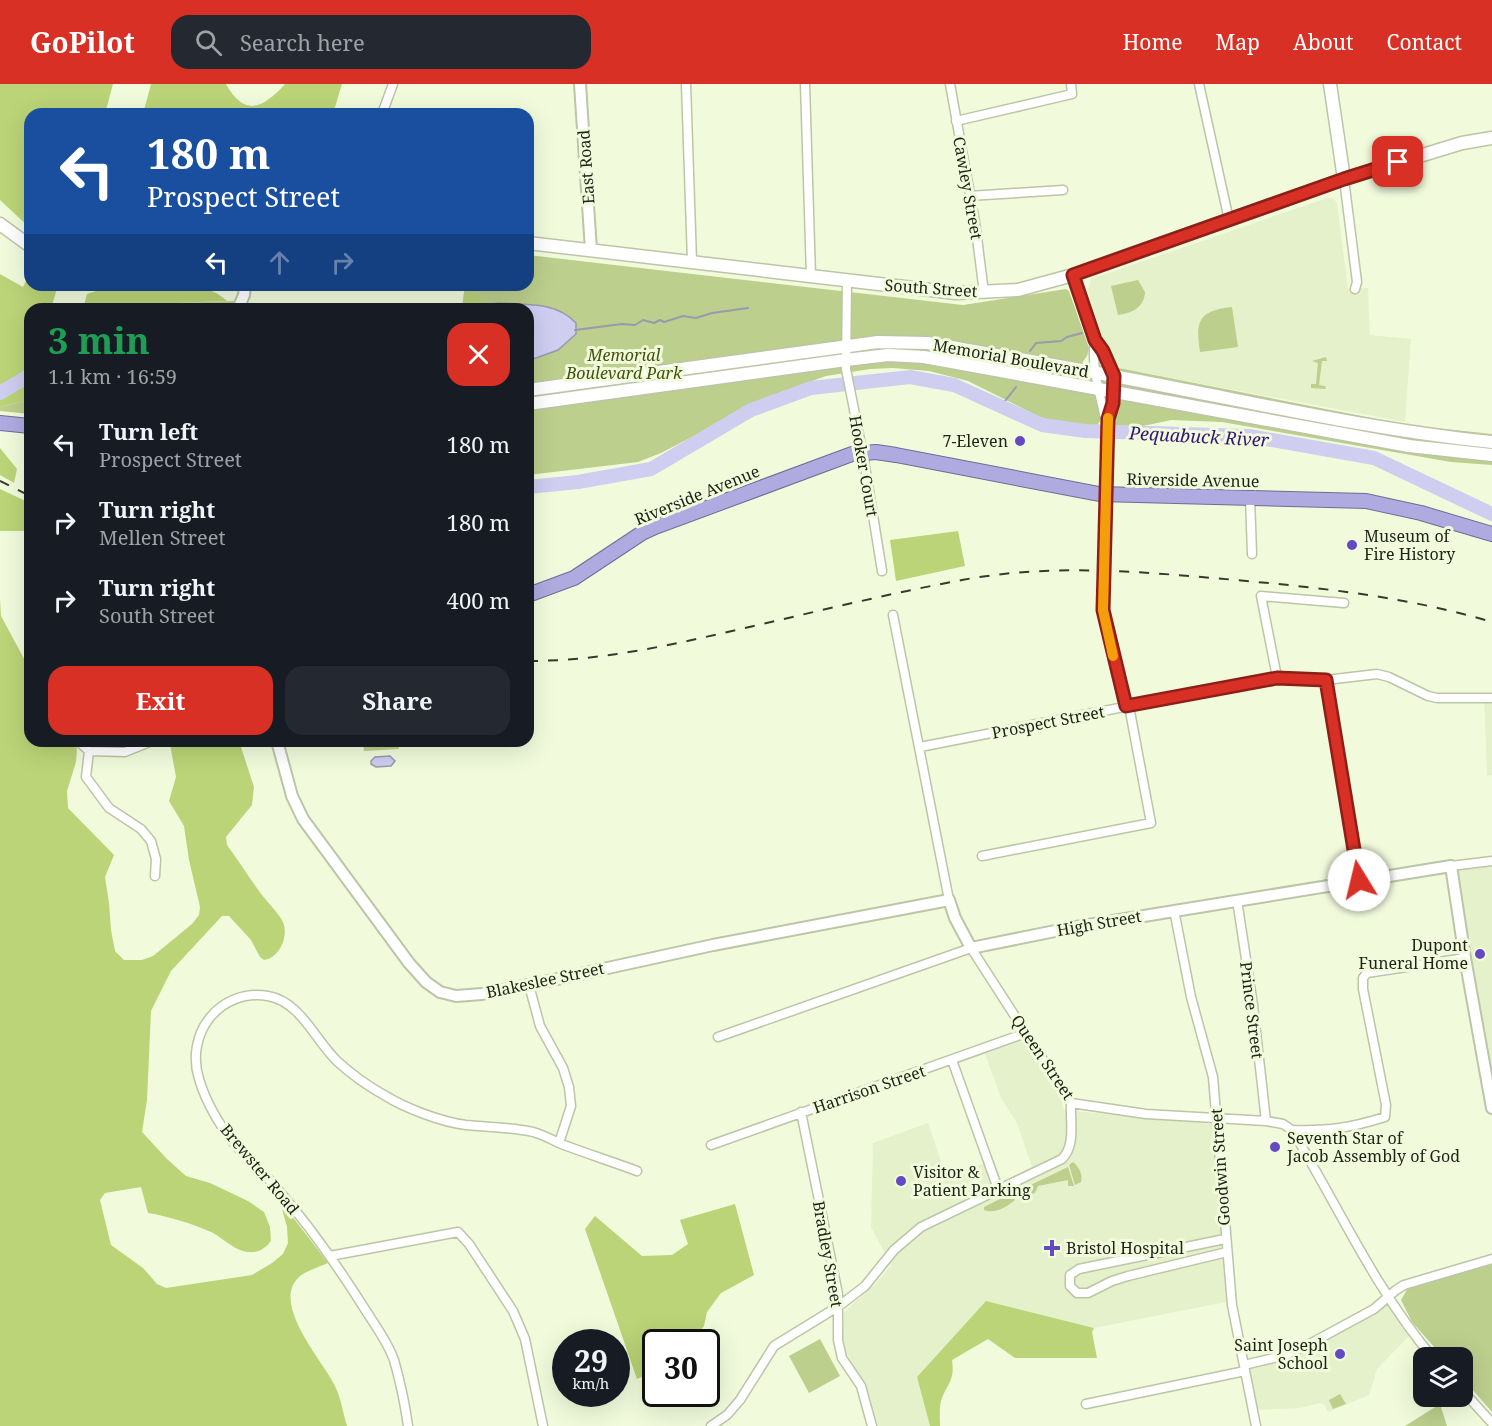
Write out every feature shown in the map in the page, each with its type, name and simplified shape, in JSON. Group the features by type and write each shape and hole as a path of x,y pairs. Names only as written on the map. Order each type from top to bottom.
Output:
{"highway":[{"path":"0,423 24,425"},
{"name":"Riverside Avenue","path":"534,593 574,578 642,533 656,527 829,462 862,453 896,455 1107,494 1366,501 1421,513 1492,534"}],"main road":[{"path":"1330,84 1344,179"},
{"name":"South Street","path":"534,244 956,293 1018,290 1073,275 1344,179 1462,143 1492,138"},
{"path":"0,225 24,242"},
{"name":"Memorial Boulevard","path":"534,389 878,342 928,343 1095,372 1347,422 1420,434 1492,442"},
{"name":"Memorial Boulevard","path":"534,403 847,366 888,355 924,357 1409,446 1492,455"}],"street":[{"path":"384,108 393,84"},
{"name":"East Road","path":"580,84 591,250"},
{"path":"686,84 692,261"},
{"path":"805,84 812,276"},
{"name":"Cawley Street","path":"950,84 980,256 984,293"},
{"path":"956,121 1072,94 1071,84"},
{"path":"1199,84 1229,220"},
{"path":"1344,179 1357,282 1355,289"},
{"path":"969,196 1063,190"},
{"path":"982,856 1151,823 1127,706 1103,610 1108,419 1114,392 1114,376 1103,351 1095,340 1073,275"},
{"name":"Hooker Court","path":"847,281 847,366 850,394 882,571"},
{"path":"1095,340 1093,350 1095,372 1104,414 1108,419"},
{"path":"1250,497 1252,555"},
{"path":"1277,678 1261,596 1344,603"},
{"name":"Queen Street","path":"893,615 949,900 955,918 1071,1103 1126,1112 1266,1121 1283,1124 1292,1130 1330,1130 1354,1127 1385,1117 1386,1105 1363,989 1363,978 1367,973 1465,958"},
{"name":"Prospect Street","path":"920,747 1277,678 1326,680 1377,674 1389,677 1437,699 1492,698"},
{"path":"1326,680 1359,880"},
{"path":"85,747 89,751 125,752 136,747"},
{"name":"Blakeslee Street","path":"279,747 294,802 303,819 409,963 426,982 440,992 456,996 482,994 529,985 712,945 949,900"},
{"path":"89,751 86,777 109,808 141,829 151,841 156,859 155,876"},
{"name":"High Street","path":"718,1037 972,948 1174,910 1492,861"},
{"path":"1451,866 1492,1108"},
{"name":"Prince Street","path":"1237,900 1253,1005 1266,1121"},
{"name":"Goodwin Street","path":"1174,910 1191,997 1213,1077 1232,1305 1256,1426"},
{"path":"529,985 540,1026 563,1068 569,1087 571,1106 559,1143"},
{"name":"Brewster Road","path":"408,1426 393,1358 378,1331 330,1256 279,1190 237,1148 215,1115 199,1080 195,1057 197,1041 204,1024 215,1011 228,1002 246,997 268,996 286,1003 299,1014 337,1061 384,1096 433,1116 464,1125 506,1127 537,1133 637,1171"},
{"name":"Harrison Street","path":"711,1145 1026,1033"},
{"path":"952,1060 998,1189"},
{"path":"711,1426 727,1415 740,1400 774,1346 839,1306 865,1286 894,1250 921,1227 1057,1162 1066,1155 1071,1143 1071,1103"},
{"name":"Bradley Street","path":"801,1112 838,1294 838,1340 842,1358 861,1386 870,1424"},
{"path":"1292,1130 1389,1297 1408,1328 1424,1347"},
{"path":"330,1256 458,1232 469,1244 513,1311 525,1339 543,1426"},
{"path":"1225,1239 1079,1269 1070,1275 1070,1286 1077,1293 1088,1293 1120,1278 1227,1252"},
{"path":"1086,1404 1244,1368 1286,1355 1374,1309 1398,1289 1410,1283 1492,1259"},
{"path":"1473,1402 1492,1423"}],"shaded area":[{"path":"1327,198 1333,198 1337,203 1348,289 1368,288 1370,335 1411,339 1405,422 1119,368 1102,338 1088,290 1091,279"},
{"path":"1484,693 1492,693 1492,775 1487,776"},
{"path":"1492,856 1492,1111 1488,1111 1466,997 1446,862"},
{"name":"Bristol Hospital","path":"1025,1040 1060,1095 1064,1110 1213,1124 1226,1302 1094,1328 986,1301 917,1377 930,1426 878,1426 868,1390 846,1351 843,1335 844,1312 876,1283 891,1265 871,1227 873,1143 928,1123 946,1176 994,1160 1002,1182 1032,1167 1017,1123 1002,1100 985,1054"},
{"name":"Saint Joseph School","path":"1389,1297 1412,1333 1377,1369 1369,1395 1328,1412 1321,1403 1300,1408 1253,1410 1244,1365 1282,1356"}],"green space":[{"path":"0,84 113,84 107,108 24,108 24,222 0,200"},
{"path":"151,84 226,84 240,102 254,106 262,104 285,84 342,84 335,108 145,108"},
{"name":"Memorial Boulevard Park","path":"534,256 963,305 1066,289 1069,291 1089,348 1082,363 1119,368 1407,425 1492,434 1492,465 1451,462 1222,422 1171,420 1134,428 1115,427 1114,419 1101,419 1097,426 1056,423 968,381 929,371 893,368 826,376 771,396 661,453 638,462 534,474 534,303 463,303 464,291 534,291"},
{"path":"0,274 23,287 24,285 24,291 56,291 53,303 24,303 24,373 0,387"},
{"path":"1138,280 1145,292 1140,306 1128,313 1118,315 1111,286"},
{"path":"96,291 210,291 227,301 85,303 87,294"},
{"path":"464,294 477,295 484,303 463,303"},
{"path":"234,301 233,303 177,303"},
{"path":"1232,307 1238,347 1200,352 1198,332 1202,319 1212,311"},
{"path":"1326,357 1327,361 1322,361 1319,385 1325,386 1326,389 1311,388 1311,384 1316,384 1318,363 1312,361"},
{"path":"24,385 24,401 0,407 0,400"},
{"path":"24,401 24,413 0,411 0,407"},
{"path":"0,448 17,469 14,483 0,475"},
{"path":"0,489 24,500 24,531 0,531"},
{"path":"958,531 965,566 896,581 890,540"},
{"path":"0,598 1,616 24,659 24,747 77,748 76,762 67,791 68,808 114,855 105,877 115,951 124,960 142,960 153,956 192,924 199,915 200,907 184,826 169,801 176,777 171,747 241,747 254,787 252,805 226,837 227,845 282,920 284,938 275,955 264,960 251,940 229,916 222,916 171,971 151,1011 147,1100 142,1132 186,1176 210,1183 248,1201 264,1212 270,1227 271,1241 261,1250 246,1252 188,1223 148,1213 141,1187 105,1193 100,1200 111,1245 143,1268 157,1284 166,1288 252,1275 272,1263 283,1254 288,1243 282,1209 285,1207 328,1263 299,1277 292,1288 291,1302 302,1333 335,1386 347,1426 0,1426"},
{"path":"364,747 399,747 399,749 364,751"},
{"path":"1073,1162 1079,1168 1081,1176 1081,1182 1075,1185 1069,1165"},
{"path":"1068,1167 1074,1186 1068,1186 1068,1180 1038,1186 1035,1193 1017,1198 1012,1194"},
{"path":"1010,1194 1015,1200 1008,1205 997,1210 984,1210 984,1207"},
{"path":"735,1204 754,1275 721,1293 707,1312 702,1329 642,1329 642,1377 637,1379 630,1359 630,1329 620,1329 585,1229 595,1216 642,1256 672,1255 688,1244 680,1220"},
{"path":"1492,1264 1492,1412 1473,1390 1473,1347 1434,1347 1412,1322 1401,1300 1408,1288"},
{"path":"986,1301 1094,1328 1092,1332 1097,1358 1015,1358 988,1339 952,1360 951,1378 940,1404 940,1426 930,1426 917,1377"},
{"path":"820,1339 840,1376 809,1393 789,1356"},
{"path":"1340,1394 1346,1404 1333,1409 1329,1400"},
{"path":"1435,1407 1441,1407 1447,1426 1405,1426"}],"water":[{"path":"534,305 559,311 576,323 576,334 558,350 534,359"},
{"path":"390,756 395,761 391,766 376,767 371,764 375,757"}],"waterway":[{"path":"575,330 622,324 635,325 643,320 654,323 660,320 664,322 683,316 696,318 712,313 748,308"},
{"path":"1030,351 1036,343 1061,341 1082,333"},
{"name":"Pequabuck River","path":"534,486 578,482 651,469 751,410 811,388 910,377 954,385 1042,425 1085,431 1249,436 1374,458 1492,514"},
{"name":"Pequabuck River","path":"0,393 24,379"},
{"path":"1001,406 1016,387"}],"railway":[{"path":"0,481 24,493"},
{"path":"534,661 633,652 934,585 996,575 1064,570 1133,572 1301,586 1429,606 1492,622"}],"slow traffic":[{"path":"1108,418 1103,610 1113,656"}],"place":[{"name":"7-Eleven","path":"1020,441"},
{"name":"Museum of Fire History","path":"1352,545"},
{"name":"Dupont Funeral Home","path":"1480,954"},
{"name":"Seventh Star of Jacob Assembly of God","path":"1275,1147"},
{"name":"Visitor & Patient Parking","path":"901,1181"},
{"name":"Bristol Hospital","path":"1052,1248"},
{"name":"Saint Joseph School","path":"1340,1354"}],"route":[{"path":"1359,880 1326,680 1277,678 1126,706 1103,610 1108,419 1113,403 1114,376 1103,351 1095,340 1073,275 1398,162"}]}
